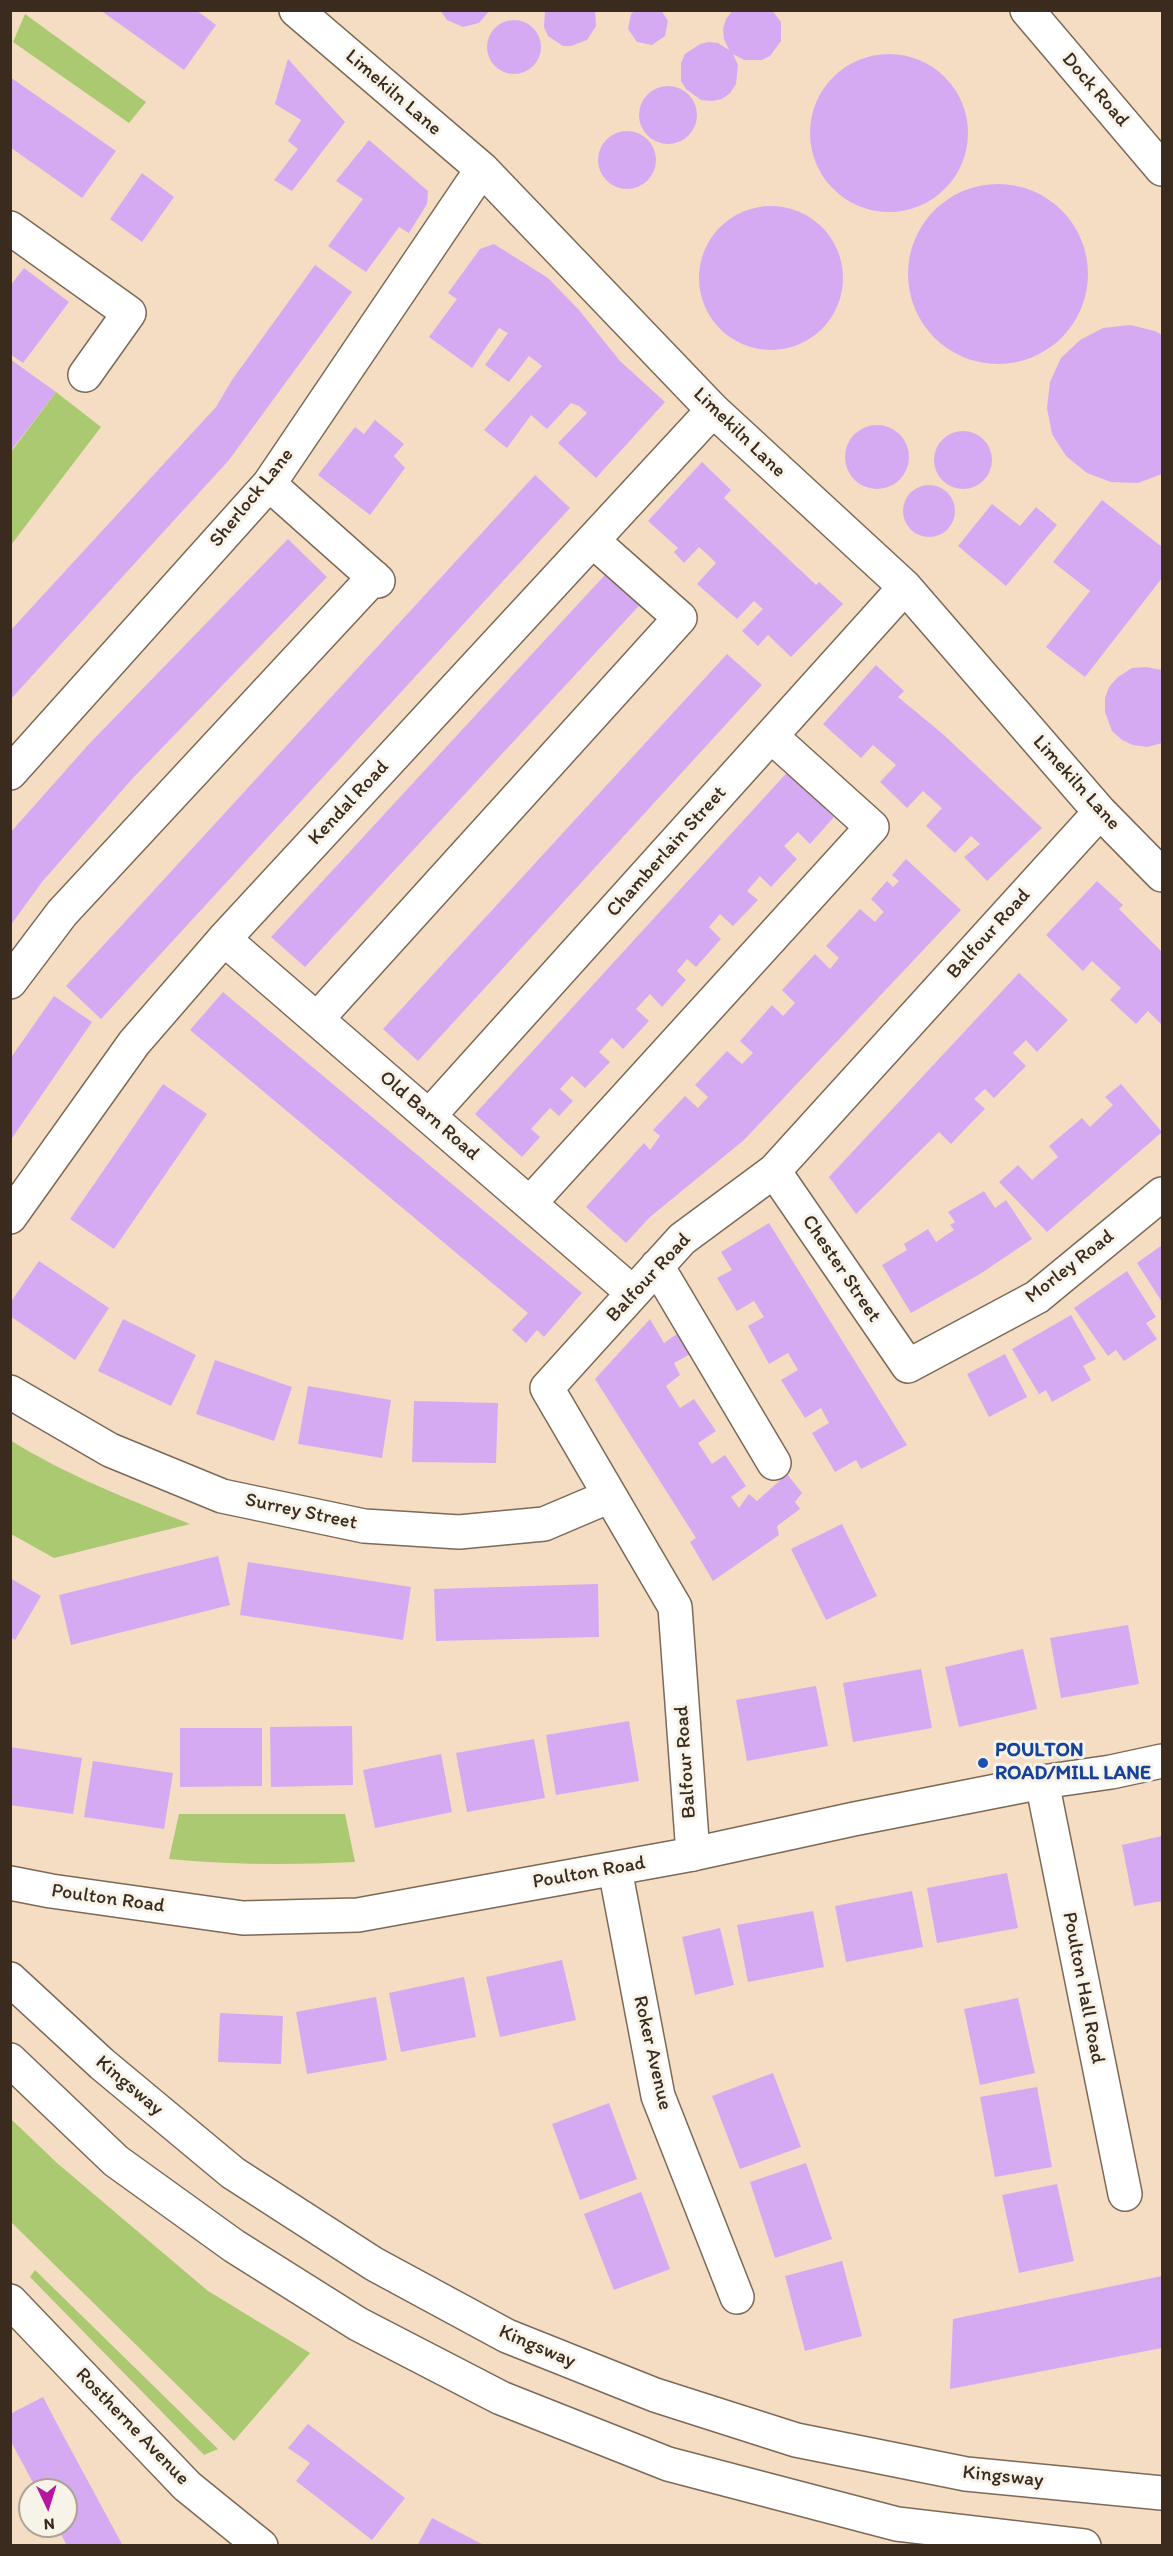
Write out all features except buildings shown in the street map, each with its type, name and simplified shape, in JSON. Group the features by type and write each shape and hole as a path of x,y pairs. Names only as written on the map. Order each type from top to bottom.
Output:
{"main road":[{"name":"Limekiln Lane","path":"296,10 482,169 713,410 905,587 1100,812 1162,875"},
{"name":"Dock Road","path":"1026,10 1162,169"},
{"name":"Sherlock Lane","path":"10,773 269,484 482,169"},
{"path":"10,228 129,313 85,375"},
{"name":"Kendal Road","path":"10,1217 134,1043 224,939 713,410"},
{"path":"10,982 62,913 376,579 269,484"},
{"path":"317,1019 680,618 593,541"},
{"name":"Chamberlain Street","path":"429,1116 905,587"},
{"path":"530,1203 872,827 771,736"},
{"name":"Balfour Road","path":"693,1854 675,1607 547,1388 681,1239 774,1171 1100,812"},
{"name":"Old Barn Road","path":"224,939 633,1293"},
{"name":"Chester Street","path":"774,1171 908,1366"},
{"name":"Morley Road","path":"908,1366 1036,1297 1162,1194"},
{"path":"657,1266 774,1463"},
{"name":"Surrey Street","path":"10,1392 110,1450 222,1496 364,1526 459,1532 544,1524 610,1496"},
{"name":"Poulton Road","path":"10,1883 51,1891 243,1918 347,1915 615,1869 854,1819 1162,1761"},
{"name":"Poulton Hall Road","path":"1042,1782 1125,2194"},
{"name":"Roker Avenue","path":"615,1869 658,2096 737,2297"},
{"name":"Kingsway","path":"10,1978 102,2064 233,2173 374,2264 507,2336 655,2396 796,2440 966,2474 1162,2493"},
{"path":"10,2060 116,2161 234,2246 358,2324 501,2398 668,2464 897,2524 1084,2546"},
{"name":"Rostherne Avenue","path":"10,2301 187,2486 261,2546"}],"green space":[{"path":"25,14 146,102 129,123 13,42"},
{"path":"56,392 101,427 11,545 11,452"},
{"path":"10,1440 75,1475 190,1524 54,1558 11,1534"},
{"path":"179,1814 345,1814 355,1862 262,1864 169,1859"},
{"path":"11,2119 57,2163 208,2291 310,2353 234,2441 11,2222"},
{"path":"35,2270 218,2449 204,2455 30,2277"}],"place":[{"name":"POULTON ROAD/MILL LANE","path":"983,1763"}]}
